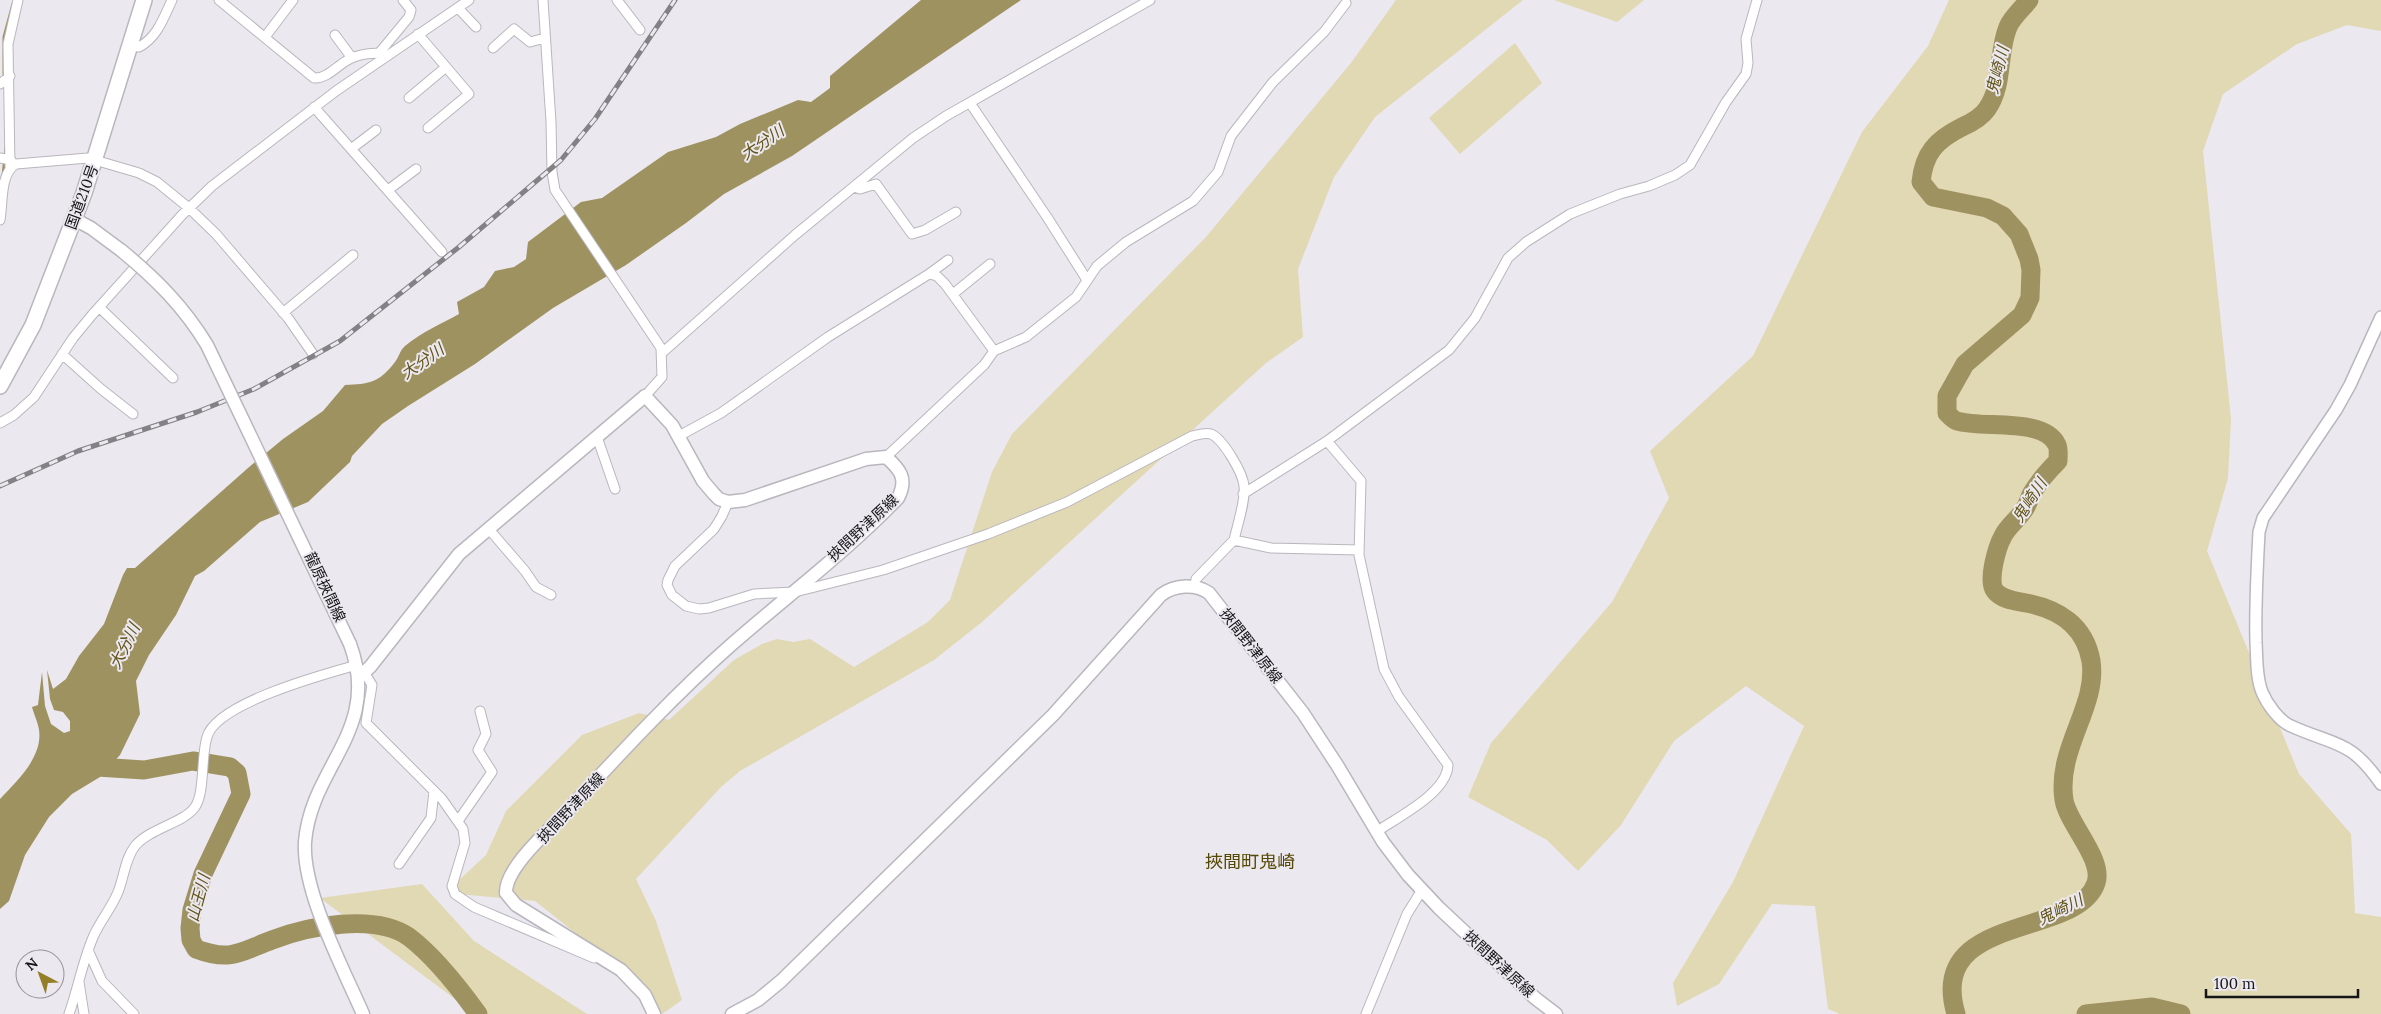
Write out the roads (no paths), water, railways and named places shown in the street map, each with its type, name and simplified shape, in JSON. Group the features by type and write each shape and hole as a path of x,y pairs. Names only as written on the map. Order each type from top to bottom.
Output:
{"highway":[{"name":"国道210号","path":"0,386 32,325 74,219 95,160 144,0"}],"main road":[{"name":"龍原挾間線","path":"74,219 91,228 122,251 173,298 204,340 315,567 350,644 360,671 359,697 354,720 313,809 307,830 306,869 315,900 363,1014"},
{"path":"360,671 450,563 488,528 645,396 672,425 707,486 719,499 728,502 745,500 866,459 886,457"},
{"name":"挾間野津原線","path":"654,1014 645,995 615,966 516,905 506,893 511,875 549,831 668,706 731,646 795,592 898,498 903,489 903,475 886,457"},
{"path":"732,1014 749,1006 766,994 1054,715 1161,595 1175,588 1195,587"},
{"name":"挾間野津原線","path":"1195,587 1206,591 1215,601 1294,701 1337,765 1376,832 1398,863 1422,890 1535,998 1556,1014"}],"street":[{"path":"0,220 5,176 11,163 9,39 18,0"},
{"path":"130,46 139,47 148,41 159,27 172,0"},
{"path":"219,0 314,78 326,75 352,58 384,53 411,10 403,0"},
{"path":"265,37 293,0"},
{"path":"0,423 14,415 34,397 62,354 99,307 189,208 221,178 384,53 418,34 469,0"},
{"path":"543,0 552,172 555,190 656,338 662,353 662,377 645,396"},
{"path":"617,0 640,30"},
{"path":"662,353 795,235 913,138 970,103 1150,0"},
{"path":"1244,494 1327,441 1449,350 1475,318 1508,258 1526,242 1570,214 1620,194 1649,186 1675,175 1690,165 1723,108 1746,74 1748,68 1746,39 1757,0"},
{"path":"886,457 984,366 994,351 1026,337 1076,296 1097,266 1126,242 1193,201 1218,172 1231,136 1272,82 1324,32 1346,3"},
{"path":"458,8 476,27"},
{"path":"493,48 514,29 522,38 530,42 546,38"},
{"path":"418,34 469,94 428,128"},
{"path":"335,35 352,58"},
{"path":"409,98 446,67"},
{"path":"0,84 10,76"},
{"path":"970,103 1087,280"},
{"path":"314,107 442,252"},
{"path":"351,149 376,130"},
{"path":"0,158 11,163 20,163 74,157 95,160 147,176 170,192 216,234 283,313 313,354"},
{"path":"388,190 416,169"},
{"path":"854,187 860,189 876,184 912,234 925,230 956,212"},
{"path":"283,313 353,256"},
{"path":"679,436 721,413 828,337 929,274 948,260"},
{"path":"953,294 990,264"},
{"path":"929,274 937,276 953,294 994,351"},
{"path":"99,307 172,378"},
{"path":"2381,317 2350,385 2336,410 2263,518 2258,532 2256,620 2259,677 2262,691 2268,704 2289,725 2327,738 2353,751 2381,784"},
{"path":"62,354 101,390 133,414"},
{"path":"728,502 714,529 675,566 667,585 672,595 686,606 704,608 758,593 795,592 883,570 988,534 1067,502 1192,436 1204,433 1212,434 1226,449 1238,469 1244,486 1244,494 1234,540 1228,544 1196,579 1195,587"},
{"path":"597,437 615,489"},
{"path":"1327,441 1361,481 1359,550 1384,669 1394,689 1448,765 1445,778 1436,790 1376,832"},
{"path":"488,528 536,587 551,595"},
{"path":"1234,540 1272,548 1359,550"},
{"path":"68,1014 88,950 98,926 118,892 132,849 143,838 194,809 198,802 205,744 212,726 240,706 280,689 360,671 372,685 366,722 434,791 458,820 466,843 452,886 460,899 474,908 615,966"},
{"path":"458,820 492,772 478,750 486,734 480,711"},
{"path":"399,864 431,818 434,791"},
{"path":"1366,1014 1407,914 1422,890"},
{"path":"88,950 102,981 134,1014"},
{"path":"78,980 84,1014"}],"water":[{"name":"大分川","path":"921,0 1021,0 792,156 724,194 626,265 553,308 475,364 382,424 352,456 350,462 308,502 260,522 204,571 195,576 176,615 149,655 136,681 140,714 120,755 100,777 72,794 49,817 25,855 9,901 0,909 0,799 27,768 37,750 39,730 32,707 38,705 42,672 45,706 51,724 64,733 70,731 70,721 63,712 54,710 50,699 47,670 53,689 66,679 79,656 104,624 127,568 135,568 248,468 283,439 323,411 345,385 367,383 378,378 389,369 402,349 411,341 459,314 457,302 484,287 495,271 514,267 526,259 528,242 581,202 602,198 668,152 716,137 740,124 798,100 811,102 830,88 830,76"}],"waterway":[{"name":"鬼崎川","path":"1956,1014 1953,981 1963,958 1982,942 2062,913 2083,901 2096,883 2097,874 2095,863 2067,809 2064,800 2063,781 2071,745 2089,695 2092,678 2088,649 2083,638 2069,621 2049,610 2009,600 2001,596 1995,591 1992,580 1992,572 2003,536 2025,508 2038,484 2058,461 2058,447 2050,436 2027,427 1968,423 1955,420 1947,413 1947,396 1965,364 2022,315 2030,298 2031,270 2029,259 2019,234 2003,216 1987,208 1933,197 1921,182 1928,155 1938,142 1979,118 1987,109 1996,90 2002,47 2008,27 2029,0"},
{"path":"4,74 4,37 13,4"},
{"path":"3,176 6,147"},
{"name":"山王川","path":"82,766 144,770 193,761 230,767 237,773 241,794 203,874 192,910 191,940 196,949 218,955 235,954 304,930 341,924 378,925 395,930 409,937 418,945 446,973 478,1014"},
{"name":"鬼崎川","path":"2086,1014 2152,1007 2181,1014"}],"railway":[{"path":"0,486 78,451 197,412 254,389 340,341 459,247 561,160 595,119 675,0"}],"district":[{"name":"挾間町鬼崎","path":"1250,862"}]}
